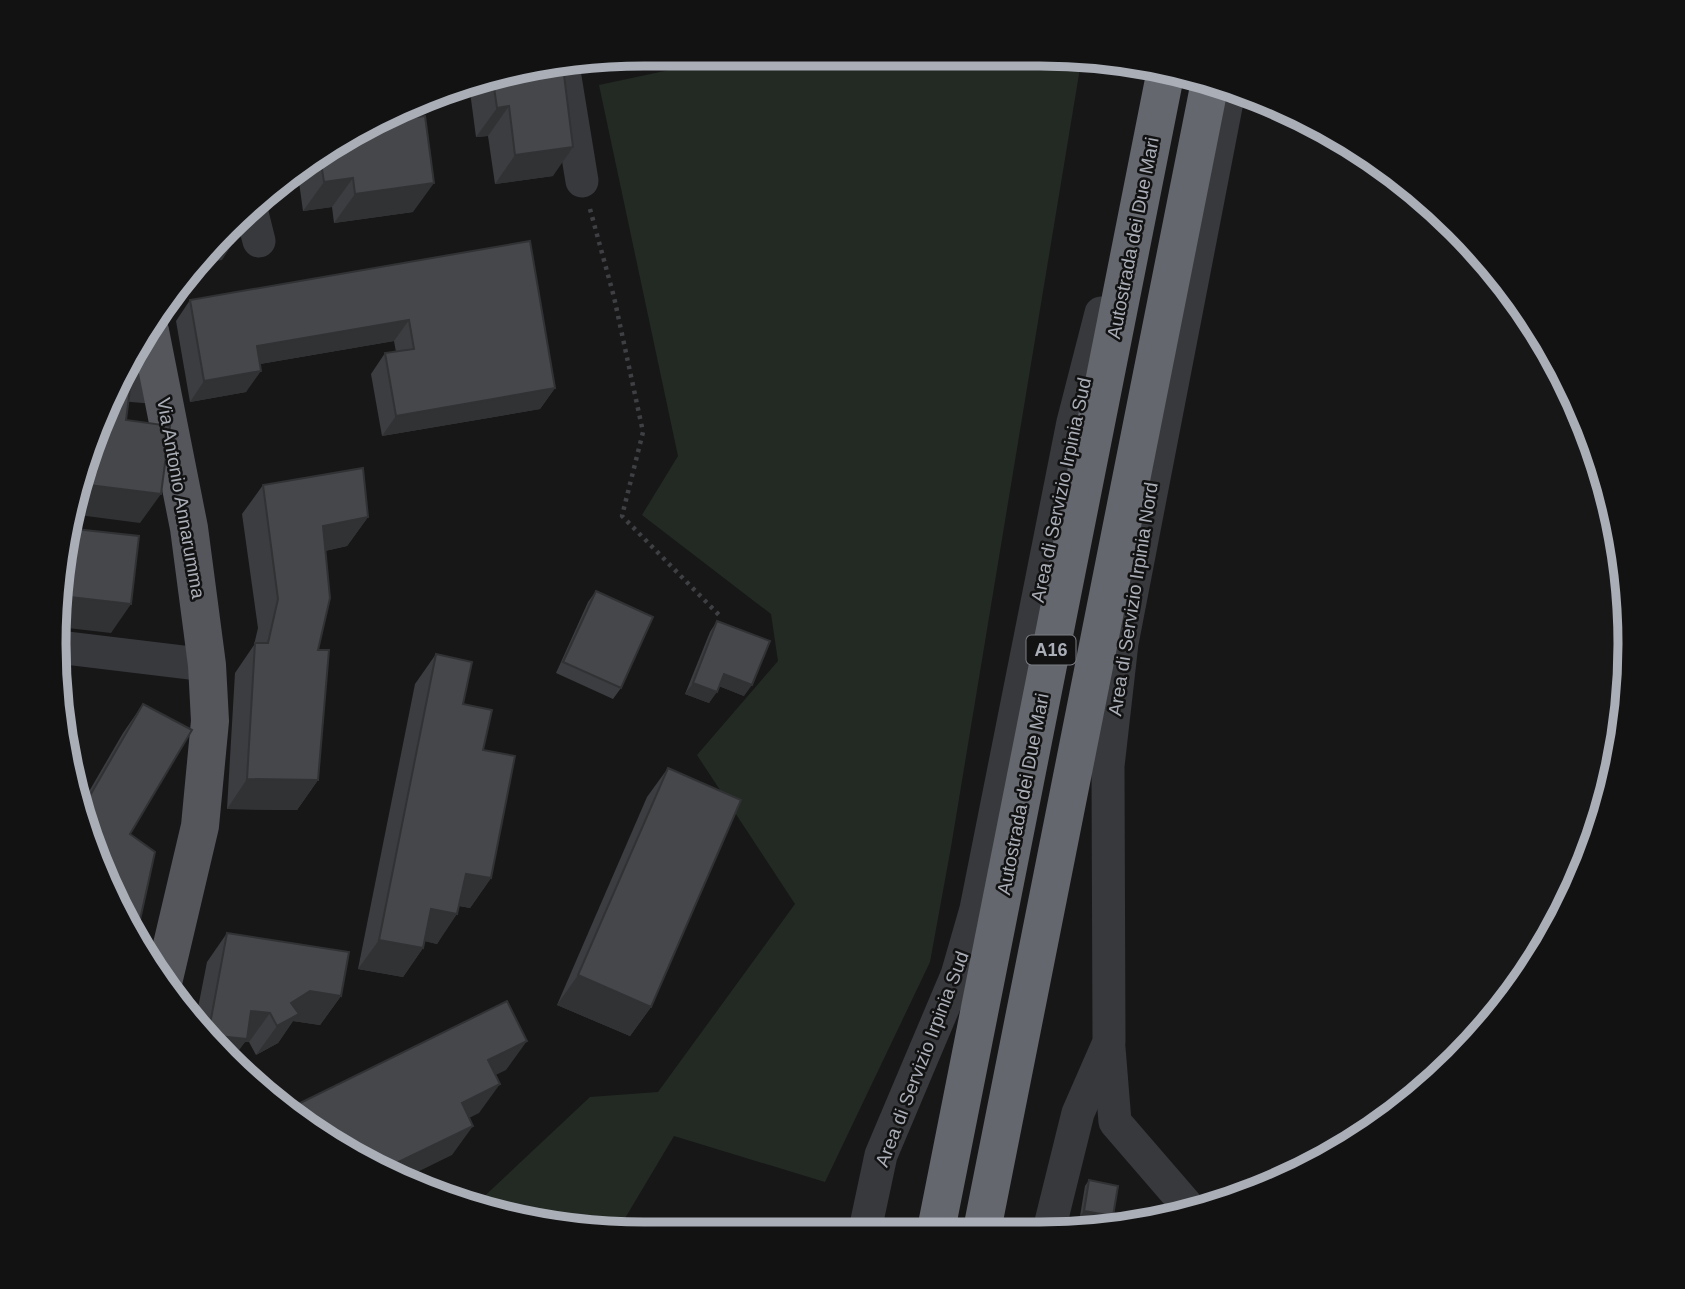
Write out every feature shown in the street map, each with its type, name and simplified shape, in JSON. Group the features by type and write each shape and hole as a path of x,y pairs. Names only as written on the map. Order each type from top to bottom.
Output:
{"highway":[{"name":"Autostrada dei Due Mari","path":"938,1222 1165,81"},
{"name":"A16","path":"984,1222 1208,92"}],"main road":[{"name":"Via Antonio Annarumma","path":"152,342 189,528 207,665 209,721 200,826 166,969"}],"street":[{"path":"564,72 582,181"},
{"name":"Area di Servizio Irpinia Sud","path":"867,1222 881,1155 957,975 976,909 1073,422 1158,79"},
{"name":"Area di Servizio Irpinia Nord","path":"1051,1222 1078,1114 1108,1042 1108,766 1122,643 1228,98"},
{"path":"128,385 162,388"},
{"path":"66,648 207,665"},
{"path":"1108,1042 1115,1122 1186,1204"}],"path":[{"path":"582,181 614,297 643,432 622,516 721,617"}],"shaded area":[{"path":"674,66 1080,68 930,962 825,1182 674,1136 623,1221 607,1221 569,1218 482,1199 590,1097 658,1092 795,904 697,755 778,661 771,614 642,515 678,456 599,85 674,69"}],"building":[{"path":"552,74 564,75 573,147 515,155 509,106 497,108 494,86"},
{"path":"425,116 434,183 355,194 353,178 324,182 321,165 355,144 405,118"},
{"path":"530,241 555,388 396,416 385,353 414,349 409,320 257,346 261,371 204,381 190,300"},
{"path":"130,381 126,420 170,426 161,494 89,485 110,423"},
{"path":"363,468 368,517 323,526 330,598 318,650 329,650 318,780 247,779 255,643 268,643 278,599 263,485"},
{"path":"79,529 139,536 131,604 69,597"},
{"path":"596,591 653,617 621,688 563,662"},
{"path":"717,621 770,641 752,685 724,674 717,692 693,683"},
{"path":"436,654 472,662 463,704 492,710 483,750 515,756 491,878 466,874 457,914 431,909 423,948 379,940"},
{"path":"143,704 192,730 130,834 155,852 140,920 136,918 110,866 88,799"},
{"path":"668,768 741,800 651,1007 578,975"},
{"path":"227,933 349,952 341,996 310,991 291,1003 299,1014 277,1026 270,1013 251,1011 247,1039 220,1036 210,1026"},
{"path":"507,1001 527,1041 488,1060 500,1084 462,1103 473,1126 393,1165 355,1145 296,1105"},
{"path":"1089,1180 1118,1186 1113,1216 1084,1211"}]}
